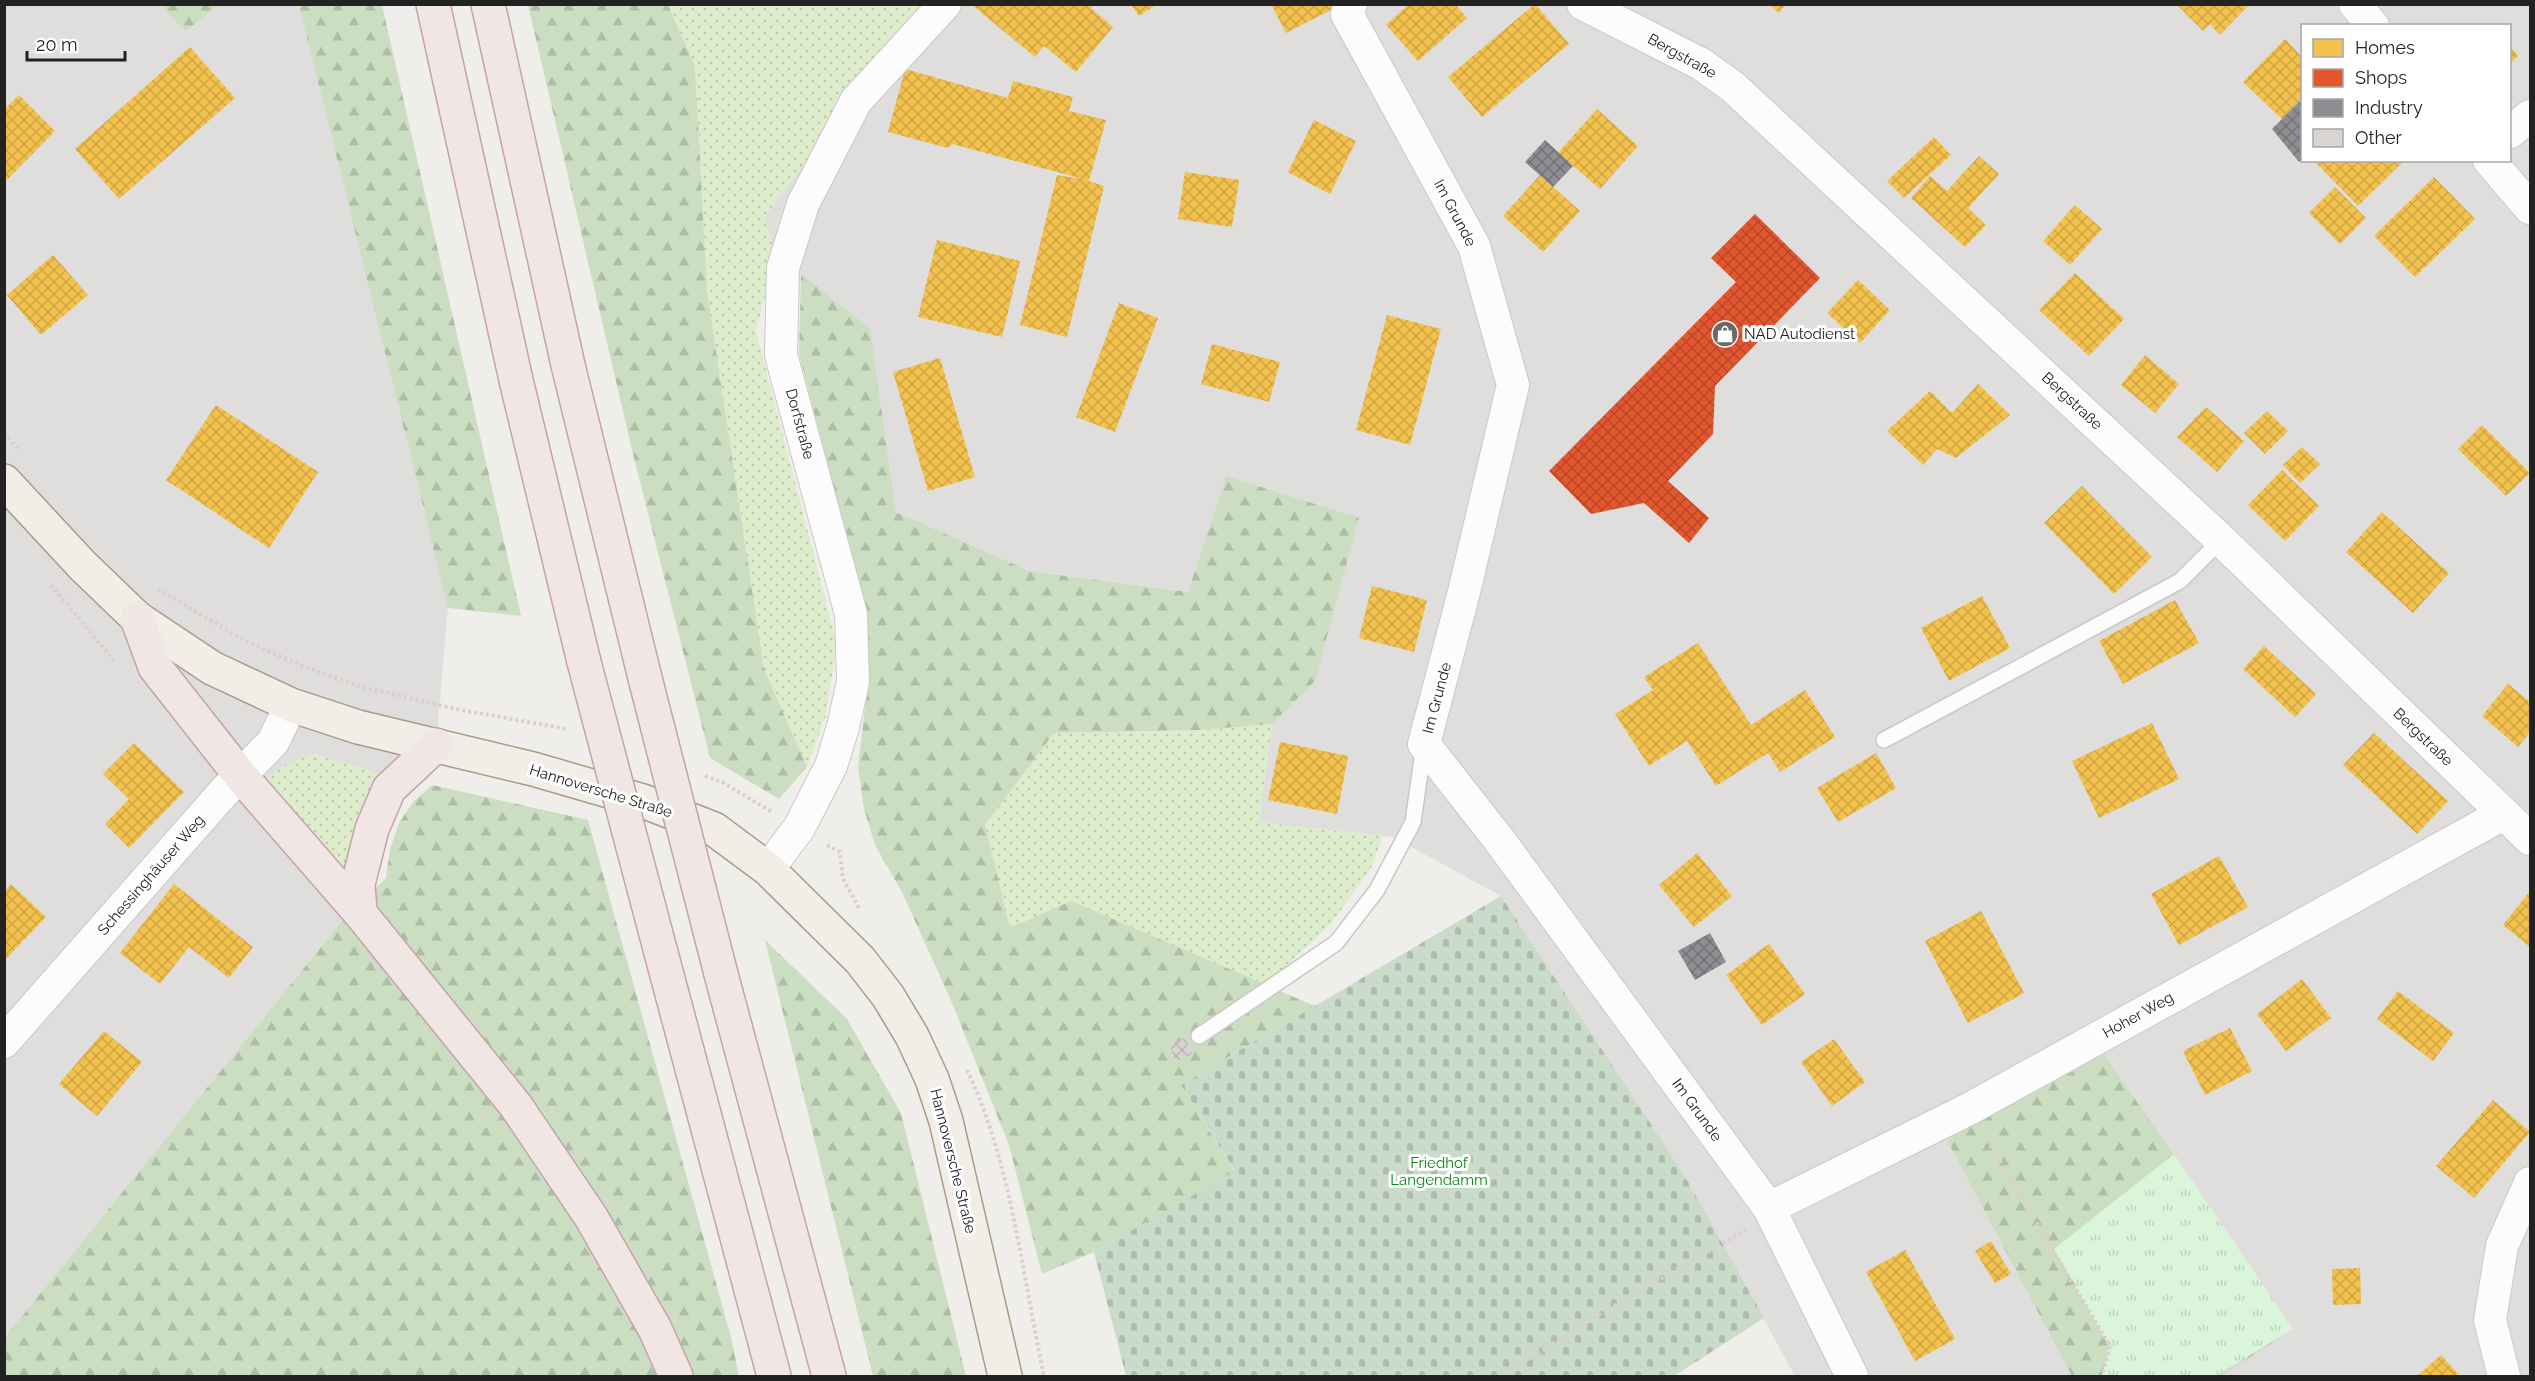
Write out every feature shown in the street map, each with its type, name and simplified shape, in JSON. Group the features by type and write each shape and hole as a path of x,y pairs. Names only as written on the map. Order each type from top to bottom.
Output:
{"highway":[{"path":"434,4 516,380 584,662 774,1377"},
{"path":"488,4 568,365 646,682 721,974 829,1377"},
{"path":"137,618 155,667 240,775 360,913 516,1106 591,1217 655,1329 676,1377"},
{"path":"360,913 358,884 369,840 389,789 436,745"}],"main road":[{"name":"Hannoversche Straße","path":"15,470 82,566 137,618 212,668 291,705 358,726 533,769 643,801 714,829 768,869 860,960 888,996 917,1046 932,1079 946,1121 1005,1377"}],"street":[{"name":"Dorfstraße","path":"768,869 799,828 831,766 853,682 851,614 781,355 783,268 803,204 856,101 945,4"},
{"name":"Im Grunde","path":"1351,4 1347,14 1474,246 1513,385 1464,592 1424,744 1507,851 1770,1210 1852,1377"},
{"name":"Bergstraße","path":"1583,4 1701,64 1733,87 2221,540 2502,814 2530,838"},
{"path":"2355,4 2371,24"},
{"path":"2511,131 2530,116"},
{"path":"2491,162 2530,208"},
{"name":"Schessinghäuser Weg","path":"4,1042 240,775 273,742 291,705"},
{"name":"Hoher Weg","path":"1770,1210 1969,1108 2502,814"},
{"path":"2504,1377 2490,1320 2502,1246 2530,1183"}],"lane":[{"path":"1884,740 2180,581 2221,540"},
{"path":"1199,1036 1336,943 1377,890 1413,822 1424,744"}],"path":[{"path":"4,433 15,470"},
{"path":"154,586 244,640 304,667 362,687 432,703 554,725 574,731"},
{"path":"701,775 722,782 799,828"},
{"path":"1969,1108 2110,1346 2102,1377"},
{"path":"1502,1377 1593,1318 1732,1239 1770,1210"}],"shaded area":[{"path":"5,5 161,5 185,32 219,5 299,5 448,608 436,745 372,829 342,921 5,1337"},
{"path":"922,5 2530,5 2530,1376 1795,1376 1683,1173 1501,896 1393,837 1259,822 1272,724 1315,681 1226,476 1188,592 1029,571 896,512 870,328 776,255 764,218"}],"green space":[{"path":"161,5 219,5 185,32"},
{"path":"299,5 382,5 521,616 448,608"},
{"path":"528,5 668,5 695,66 707,291 764,669 807,767 779,799 710,758 632,450"},
{"path":"668,5 922,5 764,218 776,255 756,331 837,645 825,718 807,767 764,669 707,291 695,66"},
{"path":"801,274 870,328 896,512 1029,571 1188,592 1226,476 1359,518 1315,681 1272,724 1200,730 1054,733 985,825 1010,928 1071,901 1315,1006 1181,1085 1235,1172 1094,1252 1042,1274 1009,1145 952,1003 902,892 875,845 864,809 858,767 868,683 868,620 799,354"},
{"path":"1272,724 1259,822 1383,836 1371,868 1331,924 1265,986 1071,901 1010,928 985,825 1054,733 1200,730"},
{"path":"316,754 385,775 369,797 358,820 347,871 266,779 289,763"},
{"path":"432,785 588,820 731,1337 739,1376 5,1376 5,1337 342,921 386,878 390,849 399,823 413,802"},
{"name":"Friedhof Langendamm","path":"1501,896 1683,1173 1764,1318 1674,1376 1126,1376 1094,1252 1235,1171 1181,1085"},
{"path":"765,940 847,1019 901,1113 966,1376 873,1376"},
{"path":"2104,1054 2293,1329 2221,1376 2072,1376 1947,1140"},
{"path":"2174,1154 2293,1329 2216,1376 2102,1376 2109,1346 2054,1249"}],"building: Homes":[{"path":"971,4 1094,4 1091,8 1113,27 1076,72 1044,46 1035,57"},
{"path":"1271,4 1331,4 1333,9 1286,33"},
{"path":"1409,4 1455,4 1467,18 1418,61 1386,25"},
{"path":"1535,4 1569,44 1482,117 1448,77"},
{"path":"1769,4 1786,4 1779,13"},
{"path":"2176,4 2250,4 2220,35 2210,24 2203,31"},
{"path":"1131,5 1156,5 1139,16"},
{"path":"2285,39 2301,56 2301,99 2282,119 2243,82"},
{"path":"190,47 235,98 119,199 75,149"},
{"path":"2511,47 2518,56 2511,62"},
{"path":"905,69 1008,98 1013,81 1073,97 1069,111 1106,120 1089,181 1104,186 1067,337 1020,325 1057,175 1083,179 952,144 948,148 888,132"},
{"path":"19,95 55,131 7,180 4,177 4,110"},
{"path":"1597,109 1638,146 1600,189 1558,153"},
{"path":"1314,120 1356,141 1330,194 1288,172"},
{"path":"1934,137 1951,155 1904,198 1887,181"},
{"path":"1979,156 1999,174 1968,208 1986,225 1965,247 1911,198 1930,176 1947,191"},
{"path":"2315,162 2403,162 2358,206"},
{"path":"1185,172 1239,180 1232,227 1178,219"},
{"path":"1540,175 1580,211 1543,252 1503,216"},
{"path":"2434,177 2475,219 2415,277 2374,236"},
{"path":"2335,187 2366,218 2340,244 2309,213"},
{"path":"2075,205 2102,229 2070,265 2043,241"},
{"path":"937,240 1020,261 1002,337 918,317"},
{"path":"53,255 88,295 41,335 7,295"},
{"path":"2075,273 2124,319 2089,356 2039,310"},
{"path":"1858,280 1890,310 1860,343 1827,313"},
{"path":"1119,303 1158,318 1115,432 1076,417"},
{"path":"1387,315 1441,329 1410,445 1356,430"},
{"path":"1212,344 1280,362 1269,402 1201,384"},
{"path":"2145,355 2179,384 2155,413 2121,385"},
{"path":"940,358 975,477 928,491 893,372"},
{"path":"1978,384 2010,415 1956,458 1937,449 1923,465 1887,431 1930,391 1952,413"},
{"path":"216,405 318,472 269,548 166,480"},
{"path":"2206,407 2244,441 2217,472 2177,437"},
{"path":"2267,411 2288,431 2265,454 2244,433"},
{"path":"2482,425 2530,473 2506,496 2458,449"},
{"path":"2302,447 2320,464 2300,483 2283,465"},
{"path":"2282,470 2319,506 2285,541 2248,505"},
{"path":"2082,486 2152,557 2114,594 2044,523"},
{"path":"2382,512 2449,573 2413,613 2346,552"},
{"path":"1372,586 1427,600 1414,652 1359,638"},
{"path":"1982,596 2010,648 1949,681 1921,628"},
{"path":"2175,600 2199,643 2123,684 2099,641"},
{"path":"1698,643 1751,725 1805,690 1835,737 1780,772 1768,753 1716,786 1687,741 1649,766 1615,714 1653,690 1644,677"},
{"path":"2264,646 2316,694 2295,717 2243,669"},
{"path":"2508,684 2530,702 2530,732 2518,747 2482,716"},
{"path":"2152,723 2179,779 2099,818 2072,761"},
{"path":"2374,733 2448,801 2417,834 2343,765"},
{"path":"1280,742 1348,756 1337,814 1268,800"},
{"path":"134,743 184,792 129,848 105,824 129,799 103,774"},
{"path":"1876,753 1896,788 1838,822 1817,788"},
{"path":"1697,853 1732,896 1694,927 1659,885"},
{"path":"2219,856 2248,907 2179,945 2151,894"},
{"path":"11,884 46,917 4,961 4,892"},
{"path":"174,884 253,947 229,978 189,947 160,984 120,953"},
{"path":"2530,891 2530,947 2503,925"},
{"path":"1981,911 2024,993 1968,1023 1925,941"},
{"path":"1769,944 1805,994 1762,1025 1726,975"},
{"path":"2302,979 2331,1018 2286,1051 2257,1014"},
{"path":"2398,991 2454,1033 2433,1061 2377,1019"},
{"path":"2230,1028 2252,1071 2205,1095 2183,1051"},
{"path":"104,1031 142,1062 97,1116 59,1084"},
{"path":"1834,1039 1865,1082 1832,1106 1801,1062"},
{"path":"2493,1100 2530,1132 2474,1198 2436,1166"},
{"path":"1991,1241 2011,1274 1995,1283 1975,1251"},
{"path":"1905,1250 1955,1339 1915,1361 1866,1272"},
{"path":"2360,1268 2361,1304 2333,1305 2332,1269"},
{"path":"2441,1355 2460,1376 2417,1376"}],"building: Shops":[{"name":"NAD Autodienst","path":"1755,214 1820,278 1715,386 1713,434 1668,481 1709,518 1689,543 1644,503 1591,514 1549,471 1736,282 1711,258"}],"building: Industry":[{"path":"2301,100 2301,159 2299,162 2272,129"},
{"path":"1545,140 1573,166 1553,187 1525,162"},
{"path":"1710,933 1726,962 1695,980 1678,951"}],"building: Other":[{"path":"1185,1038 1192,1054 1176,1061 1169,1045"}],"place":[{"name":"NAD Autodienst","path":"1725,334"}]}
